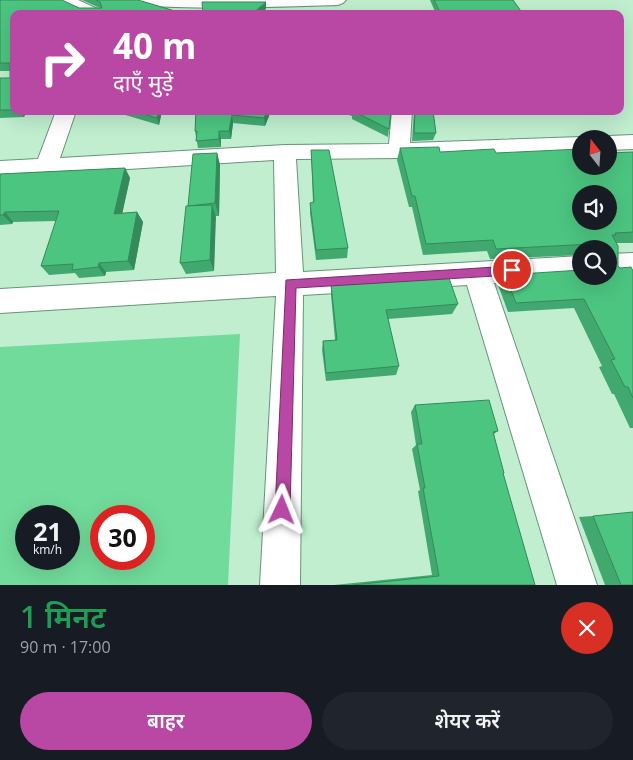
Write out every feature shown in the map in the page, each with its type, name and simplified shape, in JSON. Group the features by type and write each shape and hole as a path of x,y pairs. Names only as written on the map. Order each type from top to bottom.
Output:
{"street":[{"path":"66,0 87,10"},
{"path":"135,0 183,4 338,0"},
{"path":"46,167 65,115"},
{"path":"399,151 402,115"},
{"path":"618,143 633,142"},
{"path":"0,168 46,167 285,152 399,151 572,144"},
{"path":"280,585 290,284 285,152"},
{"path":"617,265 633,264"},
{"path":"0,301 572,267"},
{"path":"477,272 577,585"}],"green space":[{"path":"240,334 228,585 0,585 0,347"}],"building":[{"path":"0,0 62,0 79,8 102,8 100,2 96,0 138,0 172,10 10,10 10,63 0,63"},
{"path":"434,0 513,0 520,10 439,10"},
{"path":"202,2 266,2 257,10 203,10"},
{"path":"0,78 10,78 10,110 0,110"},
{"path":"196,115 232,115 229,131 219,131 219,139 196,141 197,131 195,131"},
{"path":"232,115 265,115 264,118"},
{"path":"361,115 391,115 389,129"},
{"path":"415,115 434,115 436,133 414,133"},
{"path":"439,147 440,152 494,149 496,153 572,149 572,175 618,175 618,153 633,152 633,232 615,233 616,235 612,235 615,240 572,240 572,245 496,249 493,240 426,244 415,196 412,196 400,148"},
{"path":"311,150 329,150 348,248 316,250 310,203 314,202"},
{"path":"217,153 215,203 188,206 193,154"},
{"path":"125,168 114,214 137,212 128,261 99,263 98,267 72,270 73,264 41,266 59,211 5,212 3,215 0,215 0,174"},
{"path":"212,205 210,260 180,263 186,206"},
{"path":"617,244 618,266 620,268 631,267 633,271 633,398 611,360 615,359 584,299 516,303 505,275 572,271 572,285 617,285"},
{"path":"449,278 458,304 386,310 399,366 326,373 323,341 337,340 331,285"},
{"path":"489,400 498,431 493,432 503,473 535,585 353,585 439,576 423,488 425,488 417,444 422,444 415,405"},
{"path":"633,512 633,585 621,585 593,516"}],"route":[{"path":"282,510 290,284 512,270"}]}
